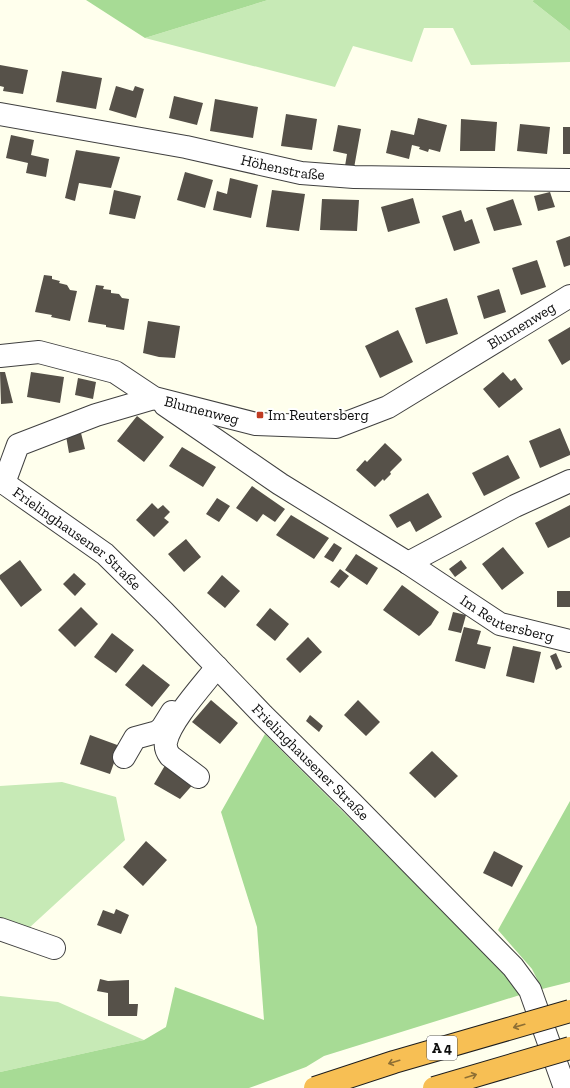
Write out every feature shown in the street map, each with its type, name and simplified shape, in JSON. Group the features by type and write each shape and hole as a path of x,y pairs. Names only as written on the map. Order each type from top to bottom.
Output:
{"highway":[{"name":"A 4","path":"315,1088 394,1062 570,1011"},
{"name":"A 4","path":"434,1088 570,1048"}],"street":[{"name":"Höhenstraße","path":"0,114 186,147 301,173 354,177 570,180"},
{"name":"Blumenweg","path":"0,356 39,352 115,372 154,398 256,424 336,427 388,407 570,296"},
{"path":"2,483 18,445 96,414 154,398"},
{"name":"Im Reutersberg","path":"154,398 280,484 408,563 500,624 570,641"},
{"path":"408,563 515,506 570,481"},
{"name":"Frielinghausener Straße","path":"2,483 105,554 164,612 211,662 357,808 513,968 530,990 565,1088"},
{"path":"124,757 135,738 152,734 162,728 185,694 211,662"},
{"path":"198,776 170,756 167,752 166,742 172,726 211,662"},
{"path":"0,929 54,948"}],"green space":[{"path":"86,0 268,0 145,38"},
{"path":"268,0 534,0 532,1 570,31 570,62 471,65 453,28 424,28 412,62 353,46 335,87 145,38"},
{"path":"570,0 570,31 532,1"},
{"path":"265,734 506,974 520,995 324,1056 306,1067 249,1088 0,1088 0,1072 144,1040 166,1027 175,987 264,1020 257,927 221,812"},
{"path":"62,782 116,797 125,840 29,928 0,918 0,786"},
{"path":"570,801 570,982 542,989 532,969 498,930"},
{"path":"0,996 58,1002 144,1040 0,1072"}],"building":[{"path":"0,65 28,70 23,94 3,91 4,87 0,86"},
{"path":"62,71 102,78 96,109 56,102"},
{"path":"116,86 133,91 135,86 144,89 136,118 109,110"},
{"path":"174,96 203,103 197,125 169,118"},
{"path":"215,99 258,107 253,138 210,131"},
{"path":"286,114 317,119 312,150 281,146"},
{"path":"418,118 447,125 440,152 429,149 428,152 419,149 420,147 412,145 409,159 386,153 391,130 414,135"},
{"path":"461,119 497,122 495,151 460,151"},
{"path":"520,124 550,127 547,154 517,151"},
{"path":"338,125 361,129 354,168 345,166 347,154 333,151"},
{"path":"563,127 570,127 570,154 563,154"},
{"path":"11,135 34,140 31,155 49,159 46,177 26,173 28,163 6,158"},
{"path":"76,150 120,157 111,188 79,183 75,201 65,198"},
{"path":"185,172 213,180 205,208 177,200"},
{"path":"230,178 258,185 251,218 213,210 217,191 227,194"},
{"path":"114,190 141,196 135,219 109,214"},
{"path":"272,190 305,194 299,231 266,227"},
{"path":"550,192 555,207 538,211 534,196"},
{"path":"413,198 420,223 388,232 381,207"},
{"path":"322,199 359,200 357,231 320,230"},
{"path":"513,199 522,225 494,231 486,208"},
{"path":"461,210 465,222 472,219 480,243 454,251 442,216"},
{"path":"570,236 570,265 564,267 556,241"},
{"path":"537,260 546,287 521,295 512,268"},
{"path":"44,275 52,276 52,279 67,285 70,290 77,291 70,321 51,317 52,315 35,312"},
{"path":"96,285 104,286 103,289 111,290 111,293 119,294 122,298 129,299 124,330 88,322"},
{"path":"499,289 506,312 484,319 477,296"},
{"path":"447,298 458,334 426,344 415,308"},
{"path":"148,321 180,326 175,358 159,357 143,353"},
{"path":"570,327 570,360 562,365 548,340"},
{"path":"398,330 413,362 380,378 365,346"},
{"path":"0,372 5,372 13,403 1,404"},
{"path":"31,372 64,377 60,403 27,397"},
{"path":"503,372 511,381 515,378 523,389 499,408 483,389"},
{"path":"78,378 96,382 93,399 75,395"},
{"path":"137,416 164,437 144,462 117,441"},
{"path":"560,428 570,455 540,468 529,441"},
{"path":"81,433 85,449 69,453 66,436"},
{"path":"385,443 402,460 390,472 391,474 384,481 383,479 375,487 356,470 365,460 367,462"},
{"path":"182,447 216,467 203,487 169,466"},
{"path":"508,455 520,478 484,496 472,473"},
{"path":"252,486 285,509 275,522 263,514 257,522 236,508"},
{"path":"428,493 442,517 416,532 410,521 397,528 389,515"},
{"path":"217,498 230,506 219,522 206,514"},
{"path":"152,503 158,509 163,505 170,512 164,518 169,522 154,537 136,520"},
{"path":"570,505 570,537 548,548 535,523"},
{"path":"291,515 329,538 314,559 276,535"},
{"path":"186,539 201,557 184,572 168,554"},
{"path":"334,543 342,548 333,562 324,557"},
{"path":"503,547 524,573 502,590 482,564"},
{"path":"356,554 378,568 367,585 345,570"},
{"path":"20,560 42,590 21,607 0,579 0,575"},
{"path":"461,560 467,568 455,577 449,569"},
{"path":"340,569 349,576 339,588 330,582"},
{"path":"74,573 86,584 75,596 63,584"},
{"path":"222,575 240,591 225,608 207,593"},
{"path":"402,585 439,612 431,625 419,636 383,610"},
{"path":"557,591 570,591 570,607 557,607"},
{"path":"81,607 98,624 75,647 58,630"},
{"path":"270,608 289,624 275,641 256,625"},
{"path":"453,612 466,615 461,633 448,630"},
{"path":"464,627 481,631 477,644 491,647 485,669 455,661"},
{"path":"112,633 134,650 116,673 94,657"},
{"path":"308,637 322,652 300,673 286,659"},
{"path":"513,646 541,652 534,683 506,676"},
{"path":"556,653 562,667 556,670 550,656"},
{"path":"143,664 170,685 152,707 125,685"},
{"path":"211,700 238,723 220,744 192,722"},
{"path":"358,700 380,722 366,736 344,715"},
{"path":"310,715 323,726 319,732 306,721"},
{"path":"90,735 120,746 110,774 80,764"},
{"path":"432,751 458,776 435,798 409,773"},
{"path":"167,762 196,781 180,799 154,784"},
{"path":"146,841 167,860 143,886 123,867"},
{"path":"494,851 523,866 512,887 483,873"},
{"path":"116,909 129,915 121,934 97,925 103,910 114,914"},
{"path":"100,979 108,981 129,980 129,1004 138,1004 137,1016 108,1016 108,993 97,991"}],"place":[{"name":"Im Reutersberg","path":"260,415"}]}
